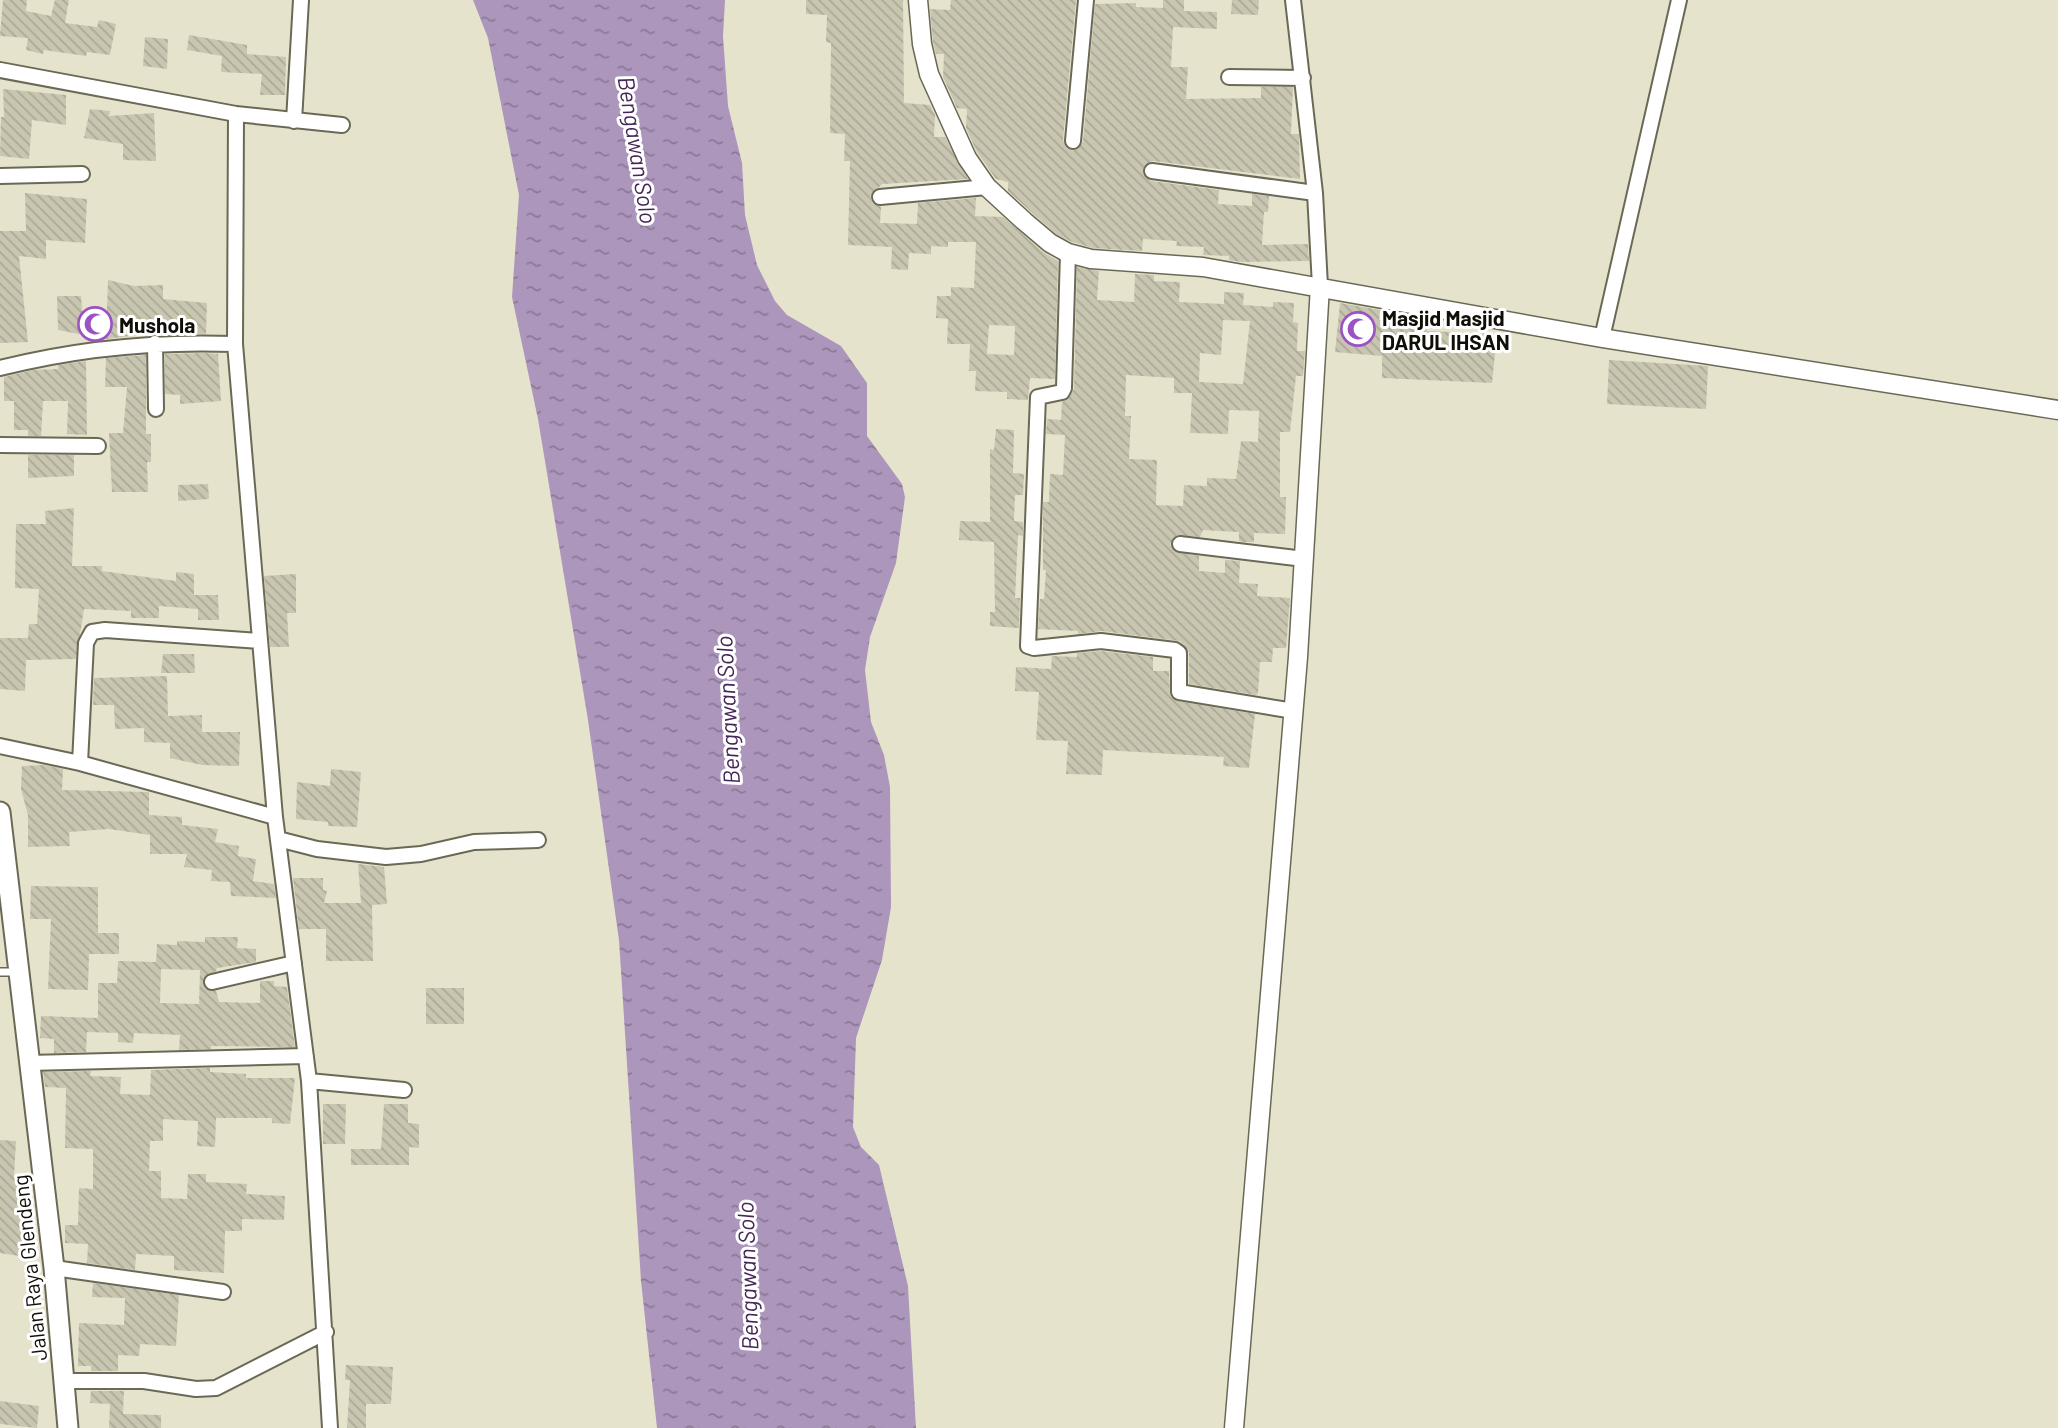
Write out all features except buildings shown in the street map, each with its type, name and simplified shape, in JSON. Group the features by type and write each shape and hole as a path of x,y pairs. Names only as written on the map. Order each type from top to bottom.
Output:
{"main road":[{"name":"Jalan Raya Glendeng","path":"0,812 9,972 29,1063 54,1268 68,1428"}],"street":[{"path":"294,121 301,0"},
{"path":"918,0 922,44 929,74 948,123 967,158 987,187 1036,232 1068,253 1091,259 1203,267 1602,338 2058,410"},
{"path":"1073,141 1086,0"},
{"path":"1234,1428 1294,711 1320,286 1315,193 1293,0"},
{"path":"1602,338 1679,0"},
{"path":"0,71 236,114 342,125"},
{"path":"1229,78 1303,78"},
{"path":"236,114 235,344 275,817 309,1082 330,1428"},
{"path":"1152,171 1315,193"},
{"path":"0,176 82,174"},
{"path":"880,197 987,187"},
{"path":"1068,253 1064,388 1062,391 1038,397 1028,648 1101,641 1175,650 1179,653 1179,692 1294,711"},
{"path":"0,368 65,352 155,343 235,344"},
{"path":"155,343 156,409"},
{"path":"0,445 98,446"},
{"path":"1180,544 1304,559"},
{"path":"80,763 86,643 92,632 100,630 259,642"},
{"path":"0,746 80,763 275,817"},
{"path":"278,839 317,849 386,857 421,854 481,841 538,840"},
{"path":"212,982 294,963"},
{"path":"29,1063 306,1056"},
{"path":"309,1082 404,1090"},
{"path":"54,1268 223,1292"},
{"path":"63,1381 144,1381 196,1390 216,1388 326,1332"}],"water":[{"name":"Bengawan Solo","path":"473,0 725,0 723,36 728,106 742,163 745,215 757,265 775,301 787,315 841,346 867,383 867,436 902,484 905,497 896,563 870,637 865,670 871,722 884,755 890,787 891,907 882,960 856,1038 853,1127 861,1147 879,1165 908,1286 916,1428 657,1428 641,1281 619,940 588,720 538,419 512,297 519,195 488,38"}],"place":[{"name":"Mushola","path":"95,324"},
{"name":"Masjid Masjid DARUL IHSAN","path":"1358,329"}]}
